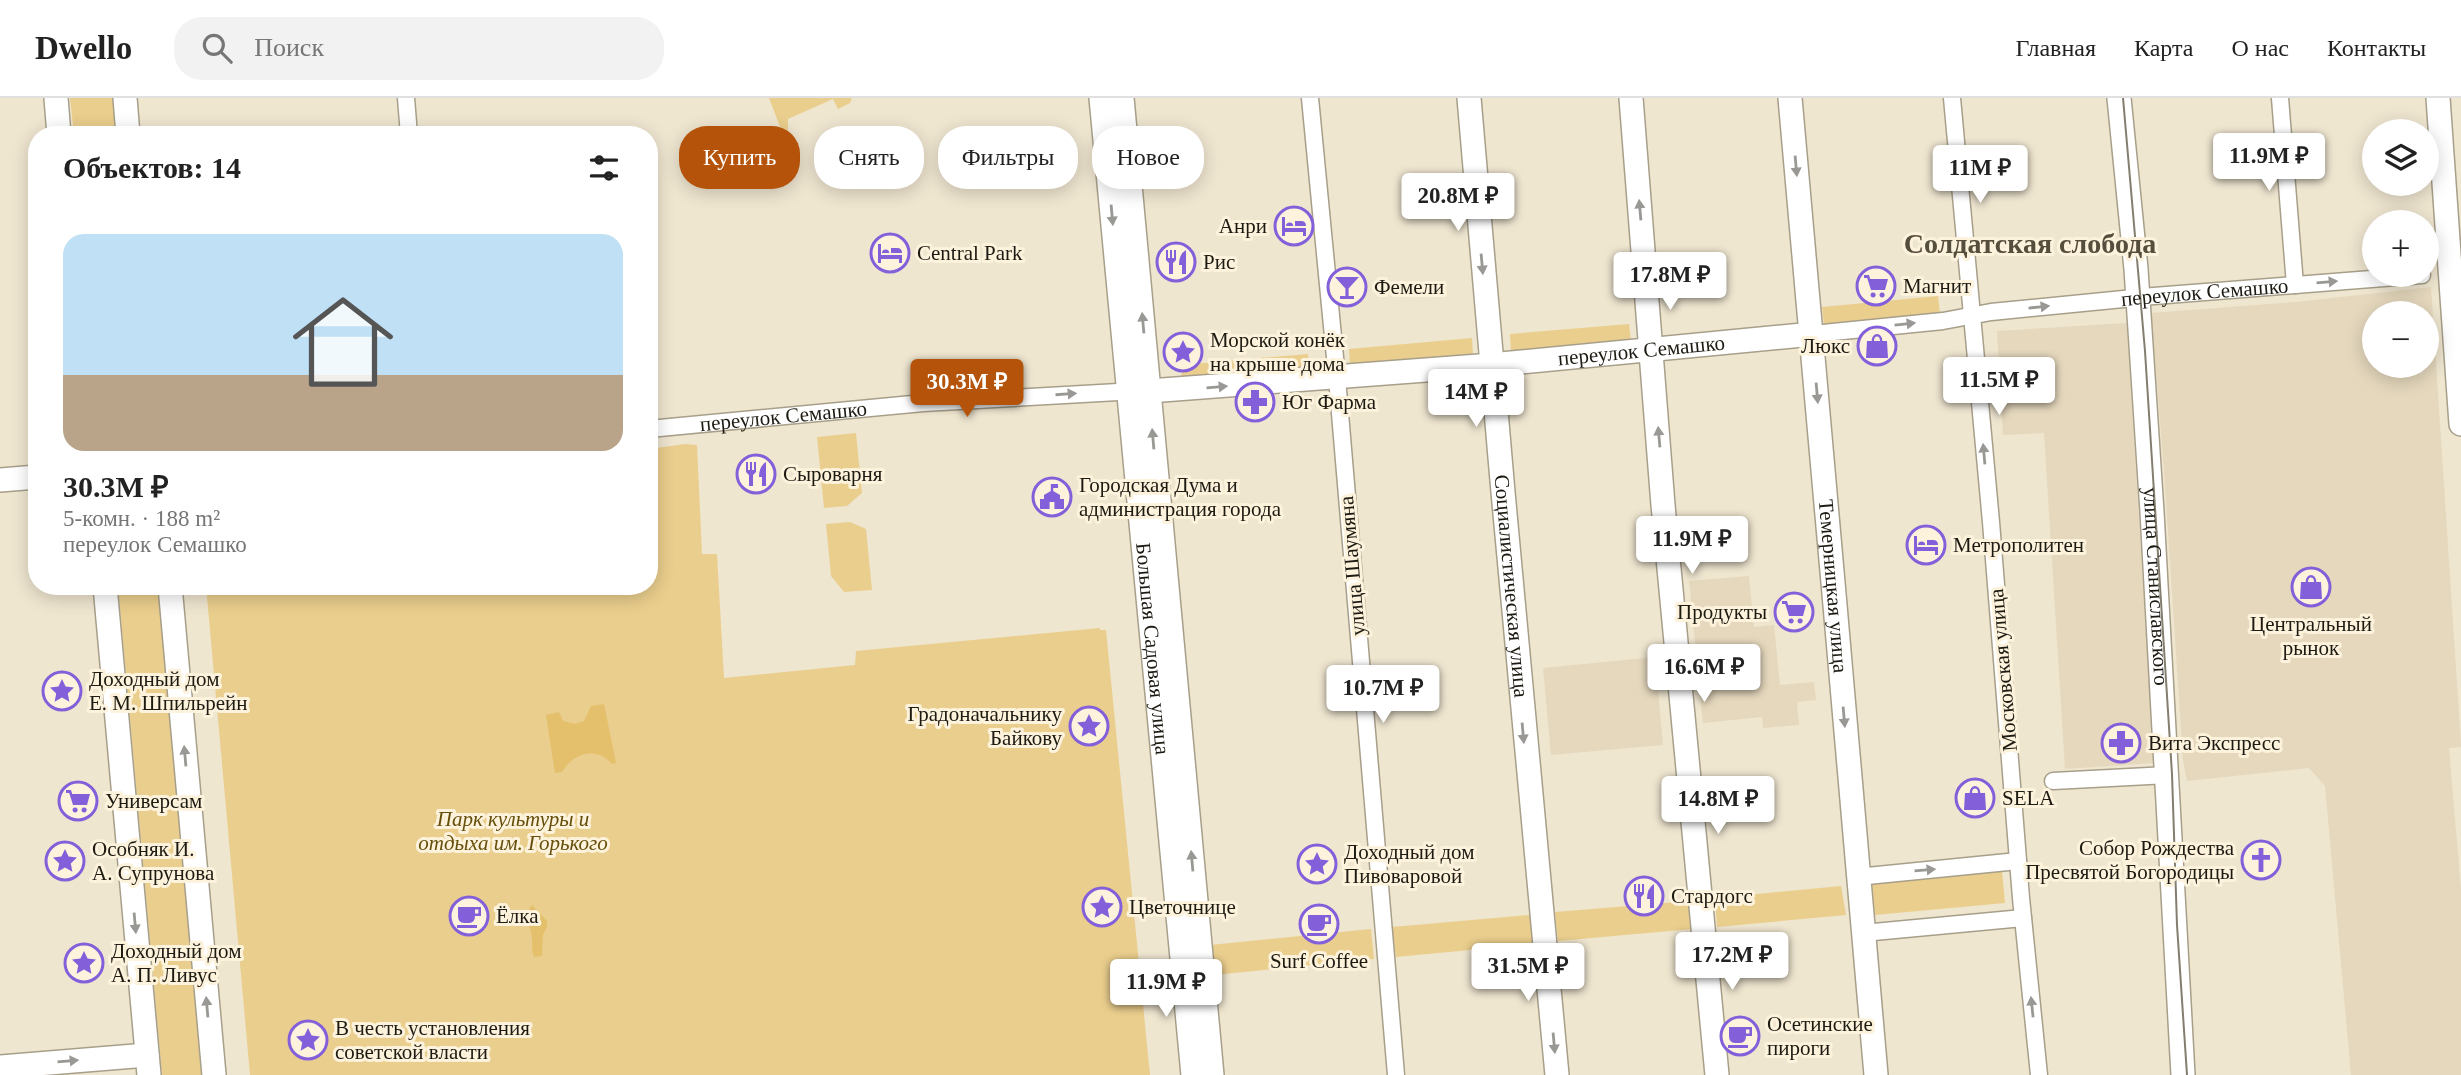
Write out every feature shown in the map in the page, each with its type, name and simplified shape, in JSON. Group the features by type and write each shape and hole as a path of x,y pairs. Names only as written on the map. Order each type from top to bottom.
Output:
{"street":[{"path":"56,98 58,126"},
{"path":"125,98 127,126"},
{"path":"406,98 408,126"},
{"name":"Большая Садовая улица","path":"1101,98 1139,391 1212,1075"},
{"name":"Большая Садовая улица","path":"1122,98 1139,391 1194,1075"},
{"name":"улица Шаумяна","path":"1310,98 1337,378 1396,1075"},
{"name":"Социалистическая улица","path":"1469,98 1517,665 1557,1075"},
{"path":"1631,98 1663,505 1717,1075"},
{"name":"Темерницкая улица","path":"1790,98 1813,334 1857,877 1876,1075"},
{"name":"Московская улица","path":"1952,98 2039,1075"},
{"name":"улица Станиславского","path":"2119,98 2137,298 2168,775 2173,926 2183,1075"},
{"path":"2280,98 2295,285"},
{"path":"2438,98 2456,272 2461,424"},
{"name":"переулок Семашко","path":"658,428 923,403 1337,378 1491,365 1943,321 1971,315 2137,298 2362,280"},
{"path":"0,480 28,478"},
{"path":"0,1067 148,1065 105,595"},
{"path":"171,595 214,1075"},
{"path":"2053,781 2168,775"},
{"path":"1857,877 2018,861"},
{"path":"1863,933 2023,918"}],"shaded area":[{"name":"Центральный рынок","path":"2431,287 2432,301 2362,301 2362,378 2437,378 2461,744 2461,747 2449,748 2461,890 2461,1075 2351,1075 2325,786 2309,768 2187,781 2183,760 2151,313 2296,302"},
{"path":"2127,323 2154,763 2065,769 2044,433 2003,435 1997,331"},
{"path":"1749,576 1754,627 1774,625 1780,685 1814,682 1816,700 1797,702 1799,725 1763,728 1762,717 1703,723 1689,581"},
{"path":"1655,657 1663,745 1551,755 1543,668"},
{"path":"604,704 616,763 612,764 599,755 585,754 572,760 562,772 555,773 546,715 559,712 563,721 575,724 584,721 591,706"},
{"path":"532,905 547,921 542,956 534,957 532,934 527,919"}],"green space":[{"path":"70,98 114,98 116,126 73,126"},
{"path":"769,98 852,98 850,103 838,109 833,99 788,119 788,126 780,126"},
{"path":"1938,296 1940,314 1824,324 1822,307"},
{"path":"1629,324 1631,341 1511,352 1510,334"},
{"path":"1472,338 1473,355 1350,366 1349,349"},
{"path":"1308,354 1309,372 1182,383 1181,365"},
{"path":"856,433 862,493 847,506 824,508 817,437"},
{"name":"Парк культуры и отдыха им. Горького","path":"697,445 702,554 717,554 724,678 855,665 856,651 1100,628 1106,630 1150,1075 250,1075 207,595 658,595 658,448"},
{"path":"850,522 866,529 872,590 844,592 831,576 826,524"},
{"path":"119,595 160,595 203,1075 162,1075"},
{"path":"2002,871 2005,903 1875,915 1872,883"},
{"path":"1841,886 1846,915 1717,927 1715,898"},
{"path":"1689,901 1692,929 1558,941 1555,912"},
{"path":"1530,915 1533,944 1396,957 1392,927"},
{"path":"1371,929 1374,959 1214,975 1210,945"}],"tram line":[{"path":"2123,98 2145,351 2172,774 2177,925 2187,1075"}],"place":[{"name":"Анри","path":"1294,226"},
{"name":"Central Park","path":"890,253"},
{"name":"Рис","path":"1176,262"},
{"name":"Магнит","path":"1876,286"},
{"name":"Фемели","path":"1347,287"},
{"name":"Люкс","path":"1877,346"},
{"name":"Морской конёк на крыше дома","path":"1183,352"},
{"name":"Юг Фарма","path":"1255,402"},
{"name":"Cыроварня","path":"756,474"},
{"name":"Городская Дума и администрация города","path":"1052,497"},
{"name":"Метрополитен","path":"1926,545"},
{"name":"Центральный рынок","path":"2311,587"},
{"name":"Продукты","path":"1794,612"},
{"name":"Доходный дом Е. М. Шпильрейн","path":"62,691"},
{"name":"Градоначальнику Байкову","path":"1089,726"},
{"name":"Вита Экспресс","path":"2121,743"},
{"name":"SELA","path":"1975,798"},
{"name":"Универсам","path":"78,801"},
{"name":"Собор Рождества Пресвятой Богородицы","path":"2261,860"},
{"name":"Особняк И. А. Супрунова","path":"65,861"},
{"name":"Доходный дом Пивоваровой","path":"1317,864"},
{"name":"Стардогс","path":"1644,896"},
{"name":"Цветочнице","path":"1102,907"},
{"name":"Ёлка","path":"469,916"},
{"name":"Surf Coffee","path":"1319,924"},
{"name":"Доходный дом А. П. Ливус","path":"84,963"},
{"name":"Осетинские пироги","path":"1740,1036"},
{"name":"В честь установления советской власти","path":"308,1040"}],"district":[{"name":"Солдатская слобода","path":"2030,243"}]}
